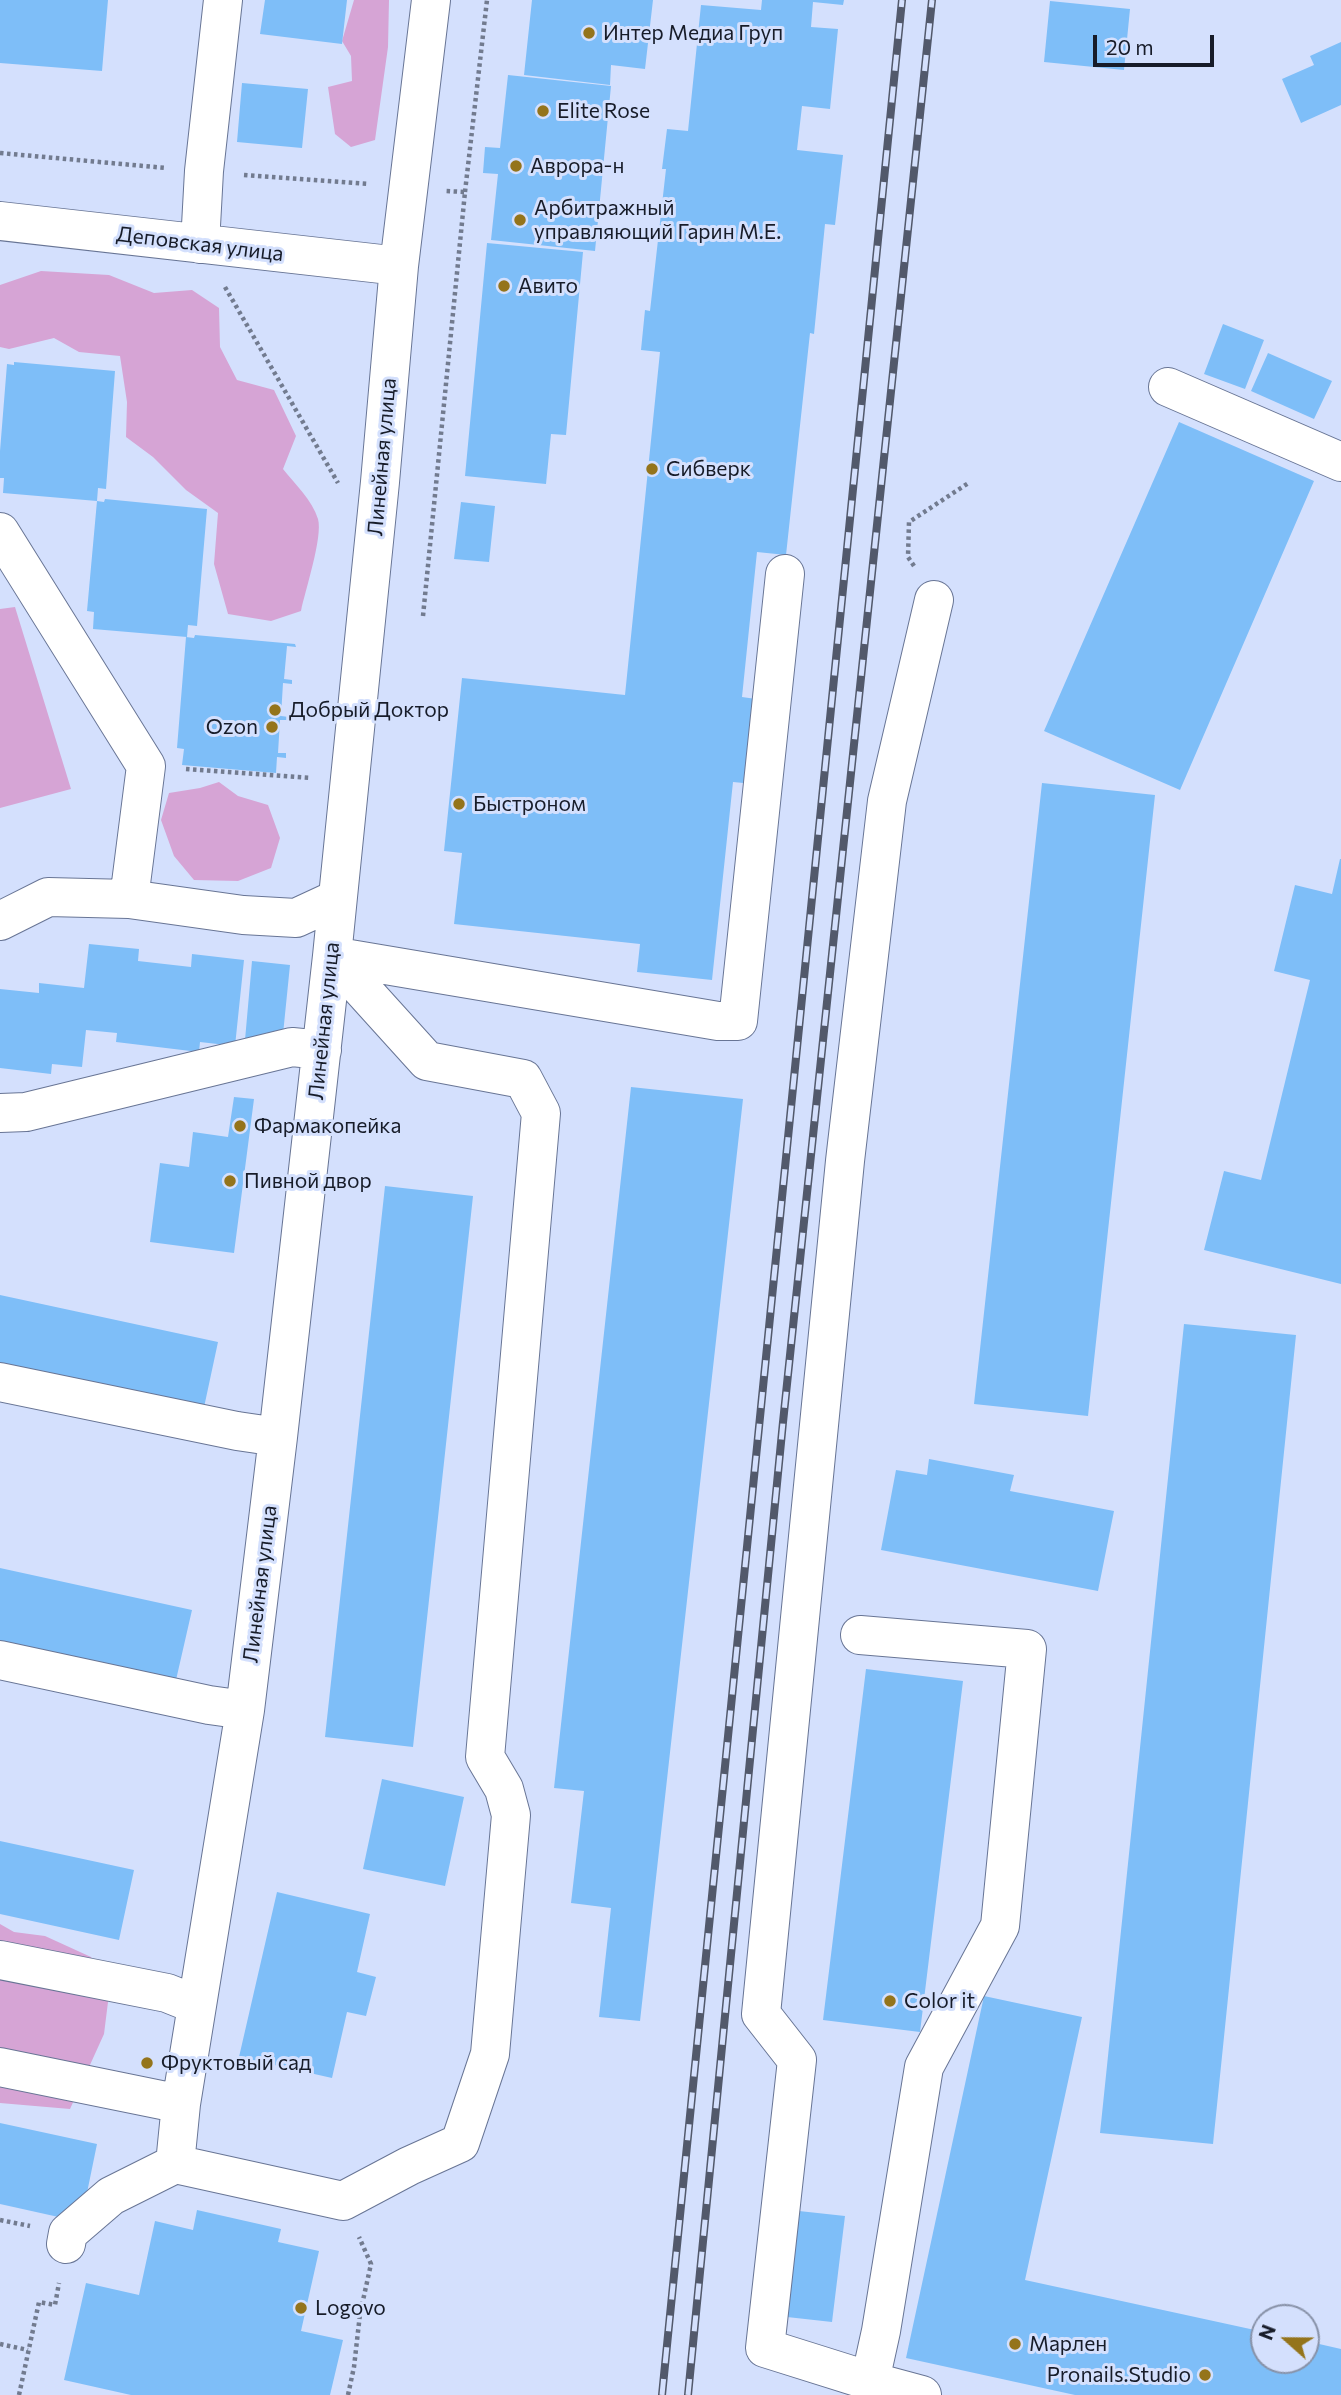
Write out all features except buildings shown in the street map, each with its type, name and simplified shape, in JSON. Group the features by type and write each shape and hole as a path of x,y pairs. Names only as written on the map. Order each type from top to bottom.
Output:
{"street":[{"path":"200,244 204,172 223,0"},
{"name":"Линейная улица","path":"175,2164 181,2104 245,1710 278,1437 332,956 399,266 431,0"},
{"name":"Деповская улица","path":"0,221 399,266"},
{"path":"1168,387 1341,462"},
{"path":"0,532 146,766 129,899"},
{"path":"332,956 718,1021 738,1021 785,574"},
{"path":"922,2395 765,2348 797,2060 761,2014 845,1161 887,801 934,600"},
{"path":"0,921 48,897 129,899 243,915 296,918 337,899"},
{"path":"66,2244 68,2234 111,2196 175,2164 343,2201 460,2143 490,2054 511,1815 504,1789 485,1757 541,1112 523,1079 427,1061 332,956"},
{"path":"0,1113 26,1112 292,1047 322,1050"},
{"path":"0,1382 278,1437"},
{"path":"860,1635 1027,1649 1000,1926 924,2067 881,2331 870,2381"},
{"path":"0,1660 209,1705 245,1710"},
{"path":"0,1960 167,1993 197,2005"},
{"path":"0,2067 181,2104"}],"path":[{"path":"465,192 487,0"},
{"path":"200,244 339,484"},
{"path":"934,600 908,557 909,522 970,482"},
{"path":"146,766 311,778"},
{"path":"343,2201 371,2264 360,2314 348,2395"},
{"path":"19,2395 39,2302 55,2305"},
{"path":"0,2344 28,2350"}],"shaded area":[{"path":"354,0 389,0 388,47 375,140 351,147 335,134 328,87 352,81 351,56 342,41"},
{"path":"41,271 109,275 154,293 192,290 219,308 220,347 237,380 274,390 296,436 283,469 312,505 319,527 301,611 271,621 228,614 214,564 218,513 186,490 153,457 126,437 127,402 120,356 79,352 54,338 9,349 0,347 0,285"},
{"path":"15,607 71,789 0,808 0,609"},
{"path":"219,782 238,796 268,805 280,838 271,868 238,881 194,880 174,856 161,820 169,793"},
{"path":"0,1924 14,1932 45,1936 91,1957 110,1986 104,2034 70,2109 0,2103"}],"railway":[{"path":"662,2395 902,0"},
{"path":"688,2395 783,1422 932,0"}],"place":[{"name":"Интер Медиа Груп","path":"589,33"},
{"name":"Elite Rose","path":"543,111"},
{"name":"Аврора-н","path":"516,166"},
{"name":"Арбитражный управляющий Гарин М.Е.","path":"520,220"},
{"name":"Авито","path":"504,286"},
{"name":"Сибверк","path":"652,469"},
{"name":"Добрый Доктор","path":"275,710"},
{"name":"Ozon","path":"272,727"},
{"name":"Быстроном","path":"459,804"},
{"name":"Фармакопейка","path":"240,1126"},
{"name":"Пивной двор","path":"230,1181"},
{"name":"Color it","path":"890,2001"},
{"name":"Фруктовый сад","path":"147,2063"},
{"name":"Logovo","path":"301,2308"},
{"name":"Марлен","path":"1015,2344"},
{"name":"Pronails.Studio","path":"1205,2375"}]}
